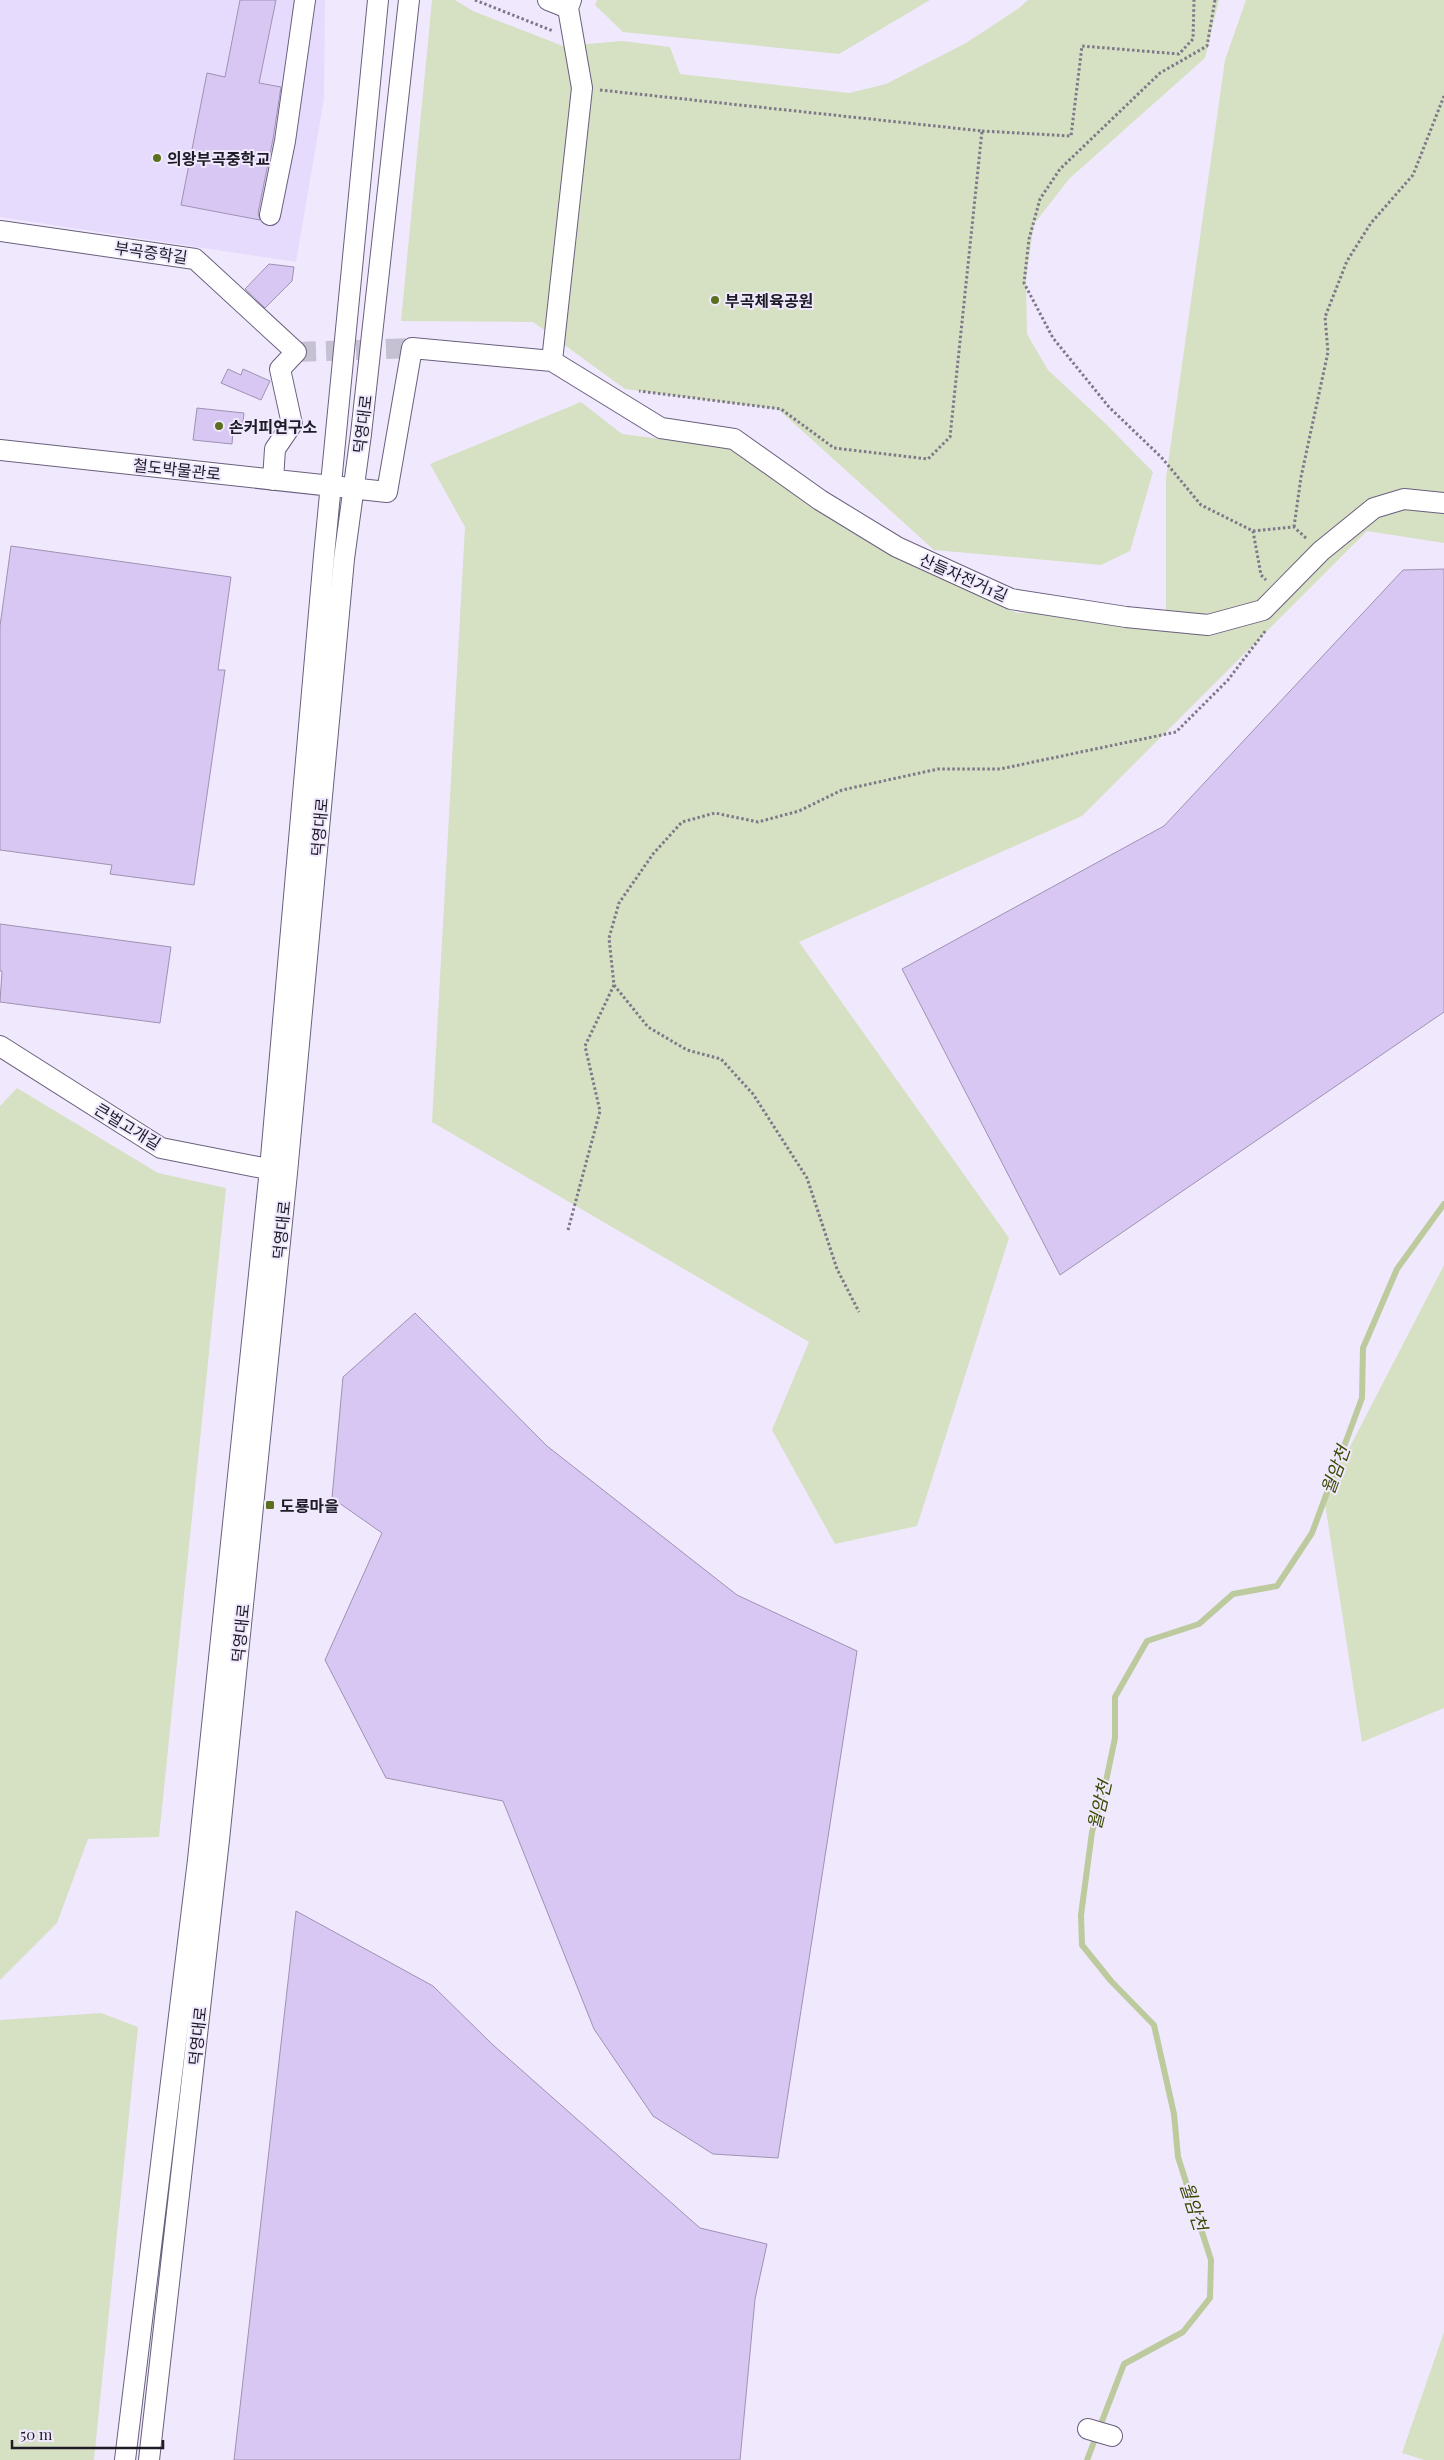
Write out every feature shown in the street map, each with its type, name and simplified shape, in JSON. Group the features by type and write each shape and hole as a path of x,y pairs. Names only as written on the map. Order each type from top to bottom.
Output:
{"street":[{"path":"270,215 285,141 306,0"},
{"name":"덕영대로","path":"149,2460 219,1840 278,1171 331,486 378,0"},
{"name":"덕영대로","path":"125,2460 198,1860 278,1171 344,559 354,488 409,0"},
{"path":"548,0 569,4 582,88 552,361"},
{"name":"부곡중학길","path":"0,231 195,258 296,352 280,369 292,424 274,449 273,480"},
{"name":"철도박물관로","path":"0,450 387,492 412,348 552,361"},
{"name":"산들자전거1길","path":"552,361 661,428 734,439 820,500 897,546 1011,599 1126,617 1208,626 1263,610 1321,552 1374,508 1404,499 1444,503"},
{"name":"큰벌고개길","path":"0,1046 161,1148 278,1171"},
{"path":"1088,2429 1112,2436"}],"path":[{"path":"475,0 548,31 572,32"},
{"path":"582,88 982,131 1071,136 1082,46 1179,54 1193,38 1194,0"},
{"path":"1215,0 1208,46 1160,73 1060,169 1040,198 1029,239 1024,283 1053,338 1108,407 1162,458 1201,505 1253,531 1294,527 1321,552"},
{"path":"1294,527 1300,477 1328,352 1325,317 1347,261 1371,223 1413,175 1444,96"},
{"path":"636,390 782,409 834,448 928,458 950,436 982,131"},
{"path":"1253,531 1261,575 1280,594"},
{"path":"568,1230 600,1111 585,1046 614,985 609,938 619,903 653,854 682,822 715,813 758,822 799,810 842,790 938,769 1000,769 1176,732 1228,680 1268,627"},
{"path":"614,985 648,1028 687,1050 721,1059 753,1094 807,1178 838,1269 859,1312"}],"shaded area":[{"name":"의왕부곡중학교","path":"0,0 325,0 324,99 296,262 0,217"}],"green space":[{"name":"부곡체육공원","path":"432,0 455,0 473,11 563,46 622,41 670,47 680,74 849,93 886,84 966,43 1028,0 1219,0 1205,58 1069,179 1034,224 1026,279 1027,334 1048,370 1106,424 1153,472 1130,551 1101,565 934,550 778,409 625,389 533,322 401,321"},
{"path":"597,0 930,0 839,54 623,32 595,5"},
{"path":"1246,0 1444,0 1444,543 1367,531 1082,816 799,942 1009,1238 917,1526 835,1544 772,1430 809,1342 432,1122 465,527 430,464 581,402 622,434 731,448 884,552 1017,613 1166,613 1166,478 1225,60"},
{"path":"17,1088 158,1173 226,1188 159,1837 88,1839 57,1923 0,1980 0,1106"},
{"path":"1444,1265 1444,1708 1362,1742 1324,1497"},
{"path":"101,2013 138,2027 94,2460 0,2460 0,2020"},
{"path":"1444,2332 1444,2460 1424,2460 1402,2453"}],"building":[{"path":"240,0 276,0 259,83 281,87 258,213 260,220 181,205 207,73 225,77"},
{"path":"269,264 294,267 292,281 265,308 245,289"},
{"path":"228,369 241,375 243,369 270,381 261,400 221,383"},
{"name":"손커피연구소","path":"197,408 244,413 242,432 233,431 232,444 193,440"},
{"path":"11,546 231,577 218,670 225,670 194,885 110,874 112,865 0,850 0,626"},
{"path":"1444,569 1444,1012 1060,1275 902,969 1164,826 1403,570"},
{"path":"0,924 171,947 160,1023 0,1002 2,971 0,971"},
{"path":"415,1313 547,1446 737,1595 857,1651 778,2158 713,2154 653,2116 594,2029 503,1801 386,1778 325,1660 382,1533 332,1498 343,1377"},
{"path":"296,1911 433,1986 492,2044 700,2228 767,2244 755,2299 740,2460 234,2460"}],"waterway":[{"name":"월암천","path":"1087,2460 1124,2364 1183,2332 1210,2298 1211,2260 1178,2157 1174,2114 1154,2025 1111,1981 1082,1945 1081,1915 1092,1832 1105,1786 1115,1738 1115,1697 1147,1641 1199,1624 1233,1594 1277,1586 1312,1533 1362,1398 1363,1348 1397,1269 1444,1204"}],"tunnel":[{"path":"296,352 412,348"}],"place":[{"name":"의왕부곡중학교","path":"157,158"},
{"name":"부곡체육공원","path":"715,300"},
{"name":"손커피연구소","path":"219,426"},
{"name":"도룡마을","path":"270,1505"}]}
